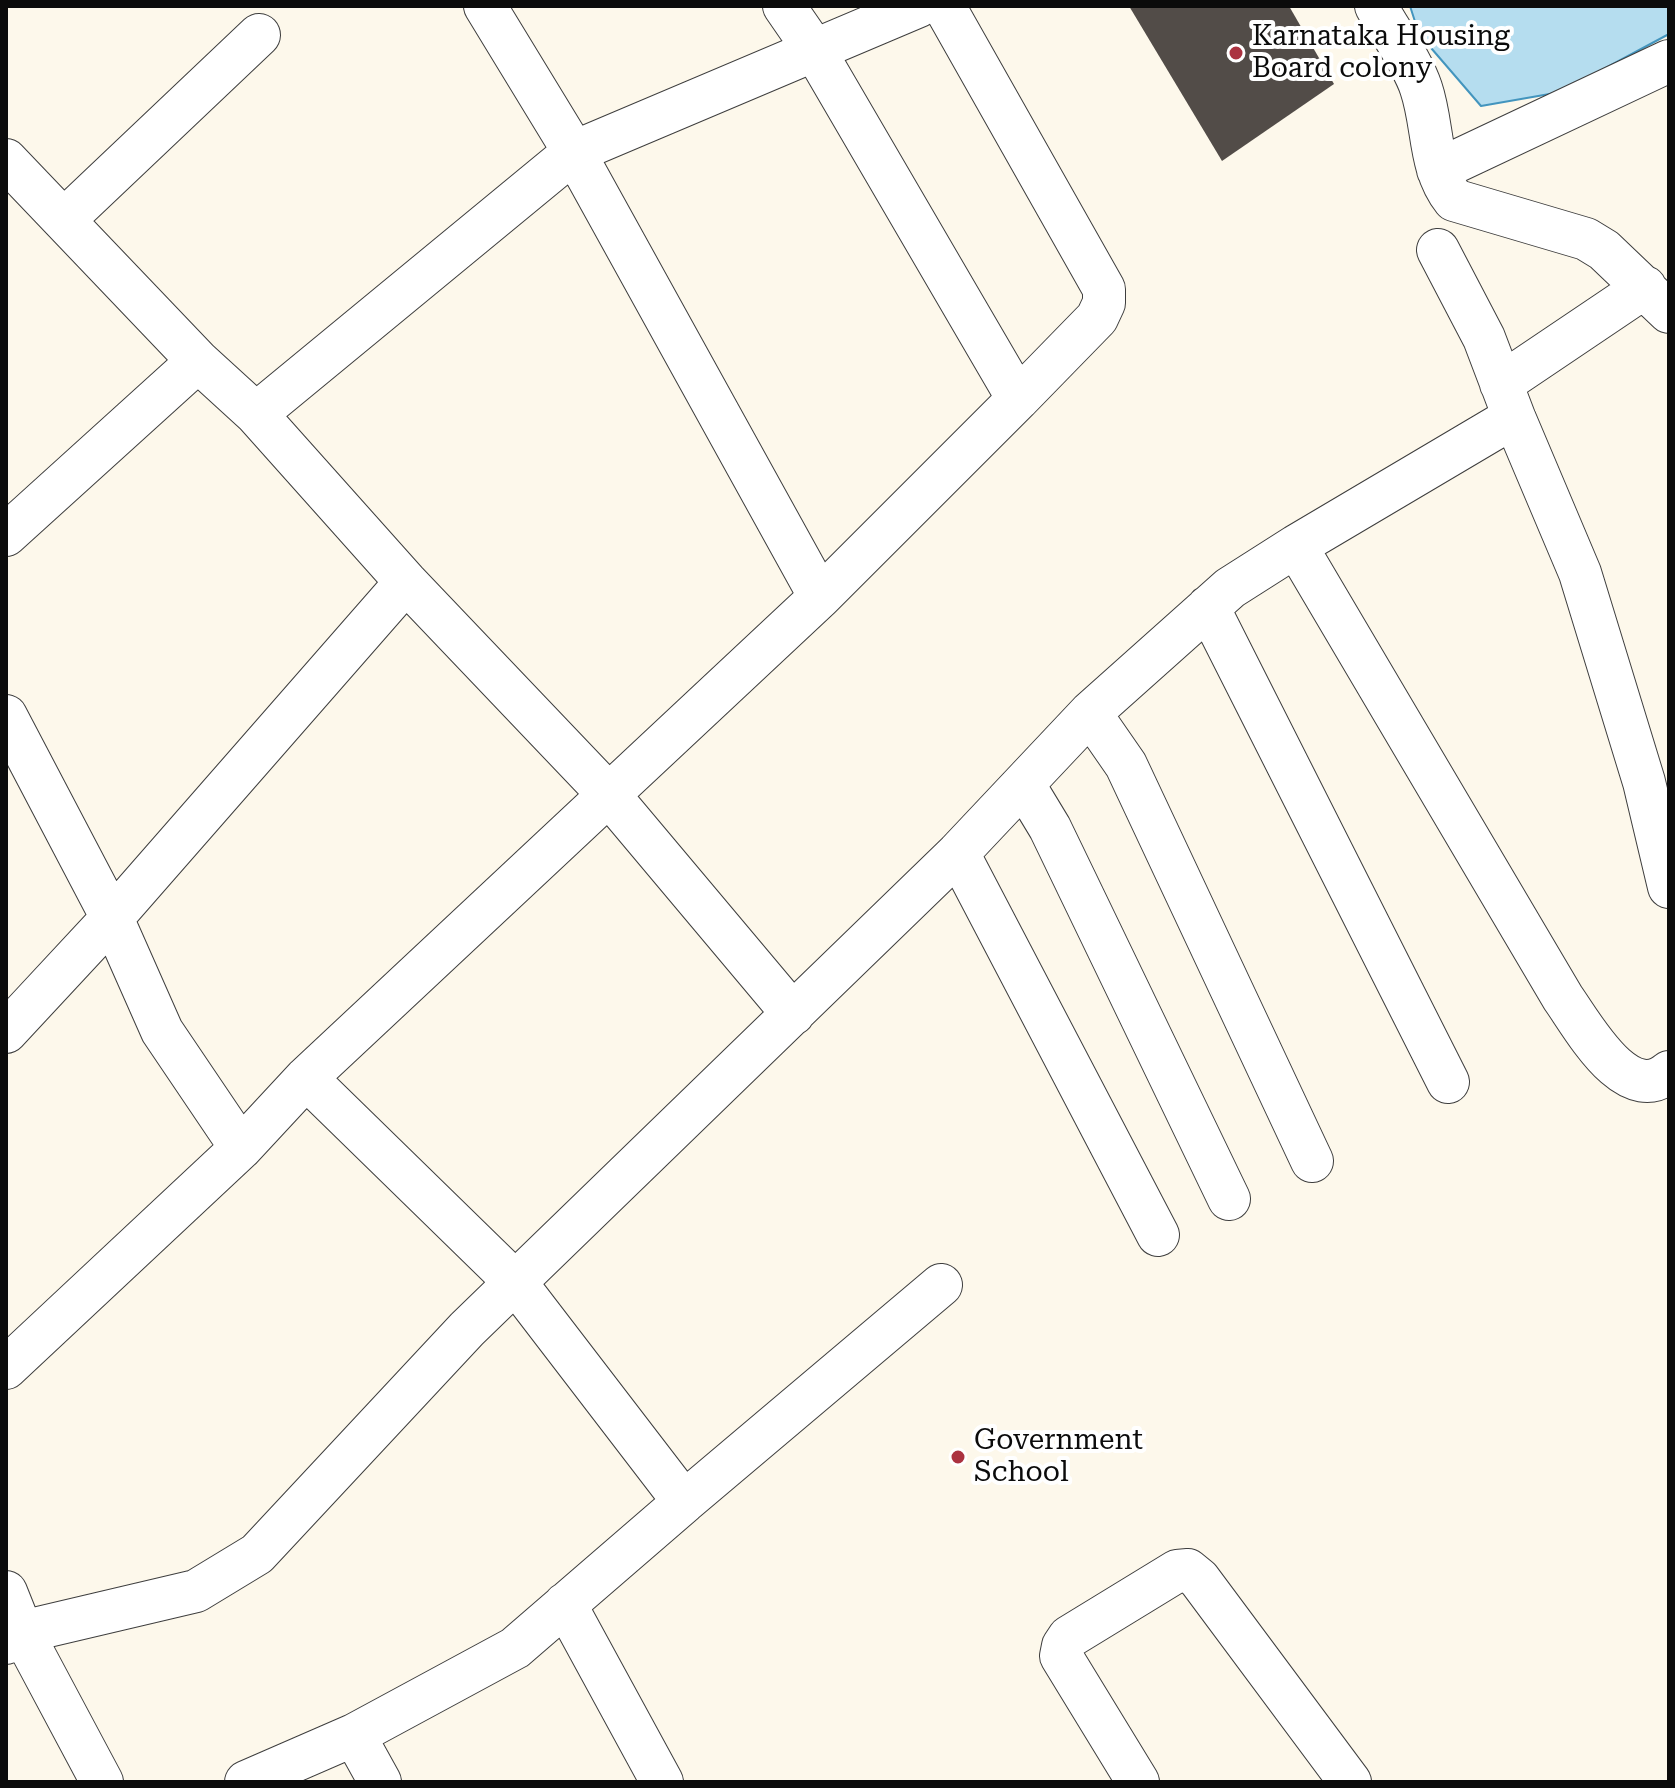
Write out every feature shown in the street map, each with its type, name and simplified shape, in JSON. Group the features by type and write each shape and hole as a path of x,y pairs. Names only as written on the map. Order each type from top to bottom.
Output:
{"street":[{"path":"485,6 574,152 820,597"},
{"path":"784,6 815,51 1018,399"},
{"path":"256,414 574,152 919,6"},
{"path":"6,1368 241,1148 306,1078 820,597 1097,318 1104,303 1104,289 944,6"},
{"path":"14,1637 196,1591 257,1554 467,1329 958,853 1090,713 1208,607 1230,588 1657,300 1604,250 1586,239 1454,200 1442,185 1421,87 1376,6"},
{"path":"65,219 259,35"},
{"path":"1438,170 1669,61"},
{"path":"6,160 198,361 256,414 406,582 609,795 793,1014"},
{"path":"1438,250 1484,338 1580,573 1644,782 1669,887"},
{"path":"6,535 198,361"},
{"path":"1296,546 1563,998 1594,1042 1625,1076 1646,1081 1662,1078 1669,1072"},
{"path":"6,1032 112,918 406,582"},
{"path":"1208,607 1448,1082"},
{"path":"1090,713 1126,765 1312,1161"},
{"path":"6,716 112,918 162,1031 241,1148"},
{"path":"1024,785 1050,828 1229,1199"},
{"path":"958,853 1158,1235"},
{"path":"306,1078 516,1283 684,1502"},
{"path":"246,1782 354,1735 515,1648 941,1285"},
{"path":"1138,1782 1061,1656 1063,1646 1069,1637 1163,1579 1177,1571 1188,1570 1199,1579 1350,1782"},
{"path":"6,1592 14,1637 102,1782"},
{"path":"565,1604 662,1782"},
{"path":"354,1735 380,1782"}],"water":[{"path":"1410,6 1669,6 1669,34 1561,92 1481,106 1419,34"}],"building":[{"name":"Karnataka Housing Board colony","path":"1129,6 1289,6 1334,84 1222,161"}],"place":[{"name":"Karnataka Housing Board colony","path":"1236,53"},
{"name":"Government School","path":"958,1457"}]}
